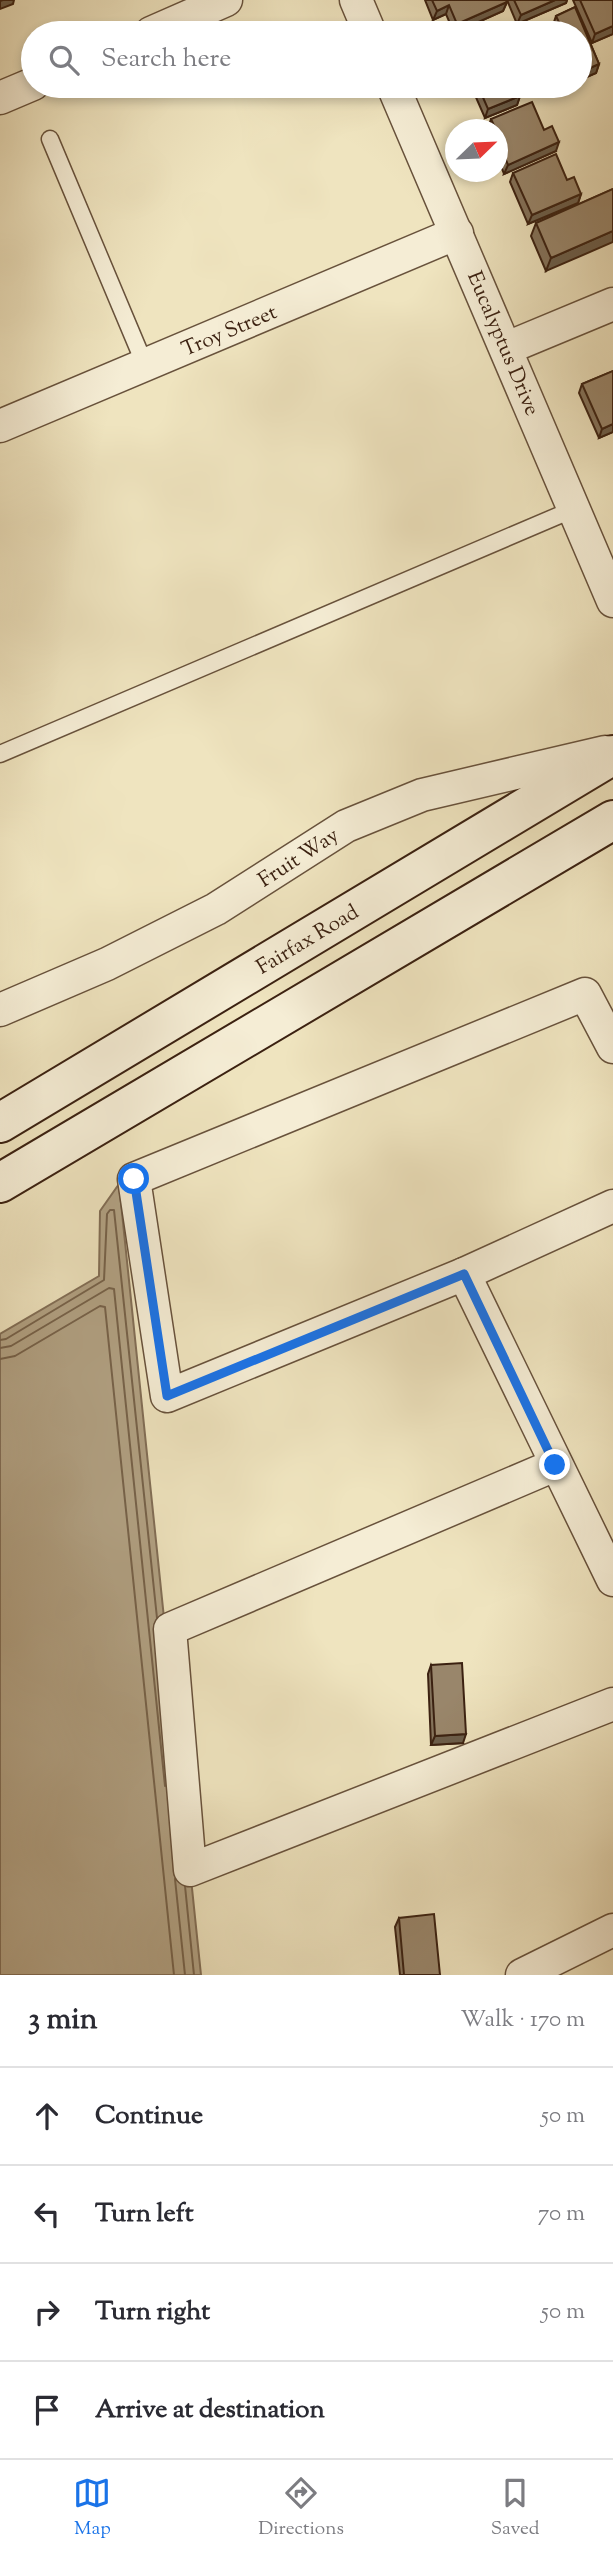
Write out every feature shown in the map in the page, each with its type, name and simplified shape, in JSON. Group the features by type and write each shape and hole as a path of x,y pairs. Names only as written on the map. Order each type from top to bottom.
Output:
{"main road":[{"name":"Fairfax Road","path":"0,1123 613,752"},
{"path":"0,1183 613,820"}],"street":[{"path":"178,21 226,0"},
{"path":"356,0 365,21"},
{"path":"0,98 21,89"},
{"name":"Eucalyptus Drive","path":"398,98 574,509 604,556 613,601"},
{"name":"Troy Street","path":"0,426 457,233"},
{"path":"507,348 613,304"},
{"name":"Fruit Way","path":"0,1010 107,964 216,909 346,826 422,795 613,752"},
{"path":"613,1047 585,994 134,1179 167,1396 464,1274 613,1206"},
{"path":"464,1274 613,1580"},
{"path":"555,1465 170,1629 190,1871 613,1703"},
{"path":"527,1974 613,1930"}],"lane":[{"path":"50,139 145,365"},
{"path":"0,754 574,509"}],"water":[{"path":"119,1184 201,1975 0,1975 0,1334 99,1276 100,1211"}],"building":[{"path":"432,0 507,2 464,21 456,21 449,5 437,11"},
{"path":"514,0 555,0 521,15"},
{"path":"580,0 613,0 613,26 595,34 592,21 589,21"},
{"path":"575,7 581,21 558,21 556,16"},
{"path":"592,47 599,64 592,67"},
{"path":"483,98 515,98 488,109"},
{"path":"532,102 544,130 552,126 559,142 508,165 508,119 491,119"},
{"path":"556,154 567,180 574,177 581,194 532,215 513,173"},
{"path":"613,189 613,231 551,258 536,223"},
{"path":"613,371 613,424 602,429 582,384"},
{"path":"462,1663 466,1734 435,1736 431,1665"},
{"path":"434,1914 440,1975 404,1975 399,1918"}],"route":[{"path":"134,1179 167,1396 464,1274 555,1465"}]}
